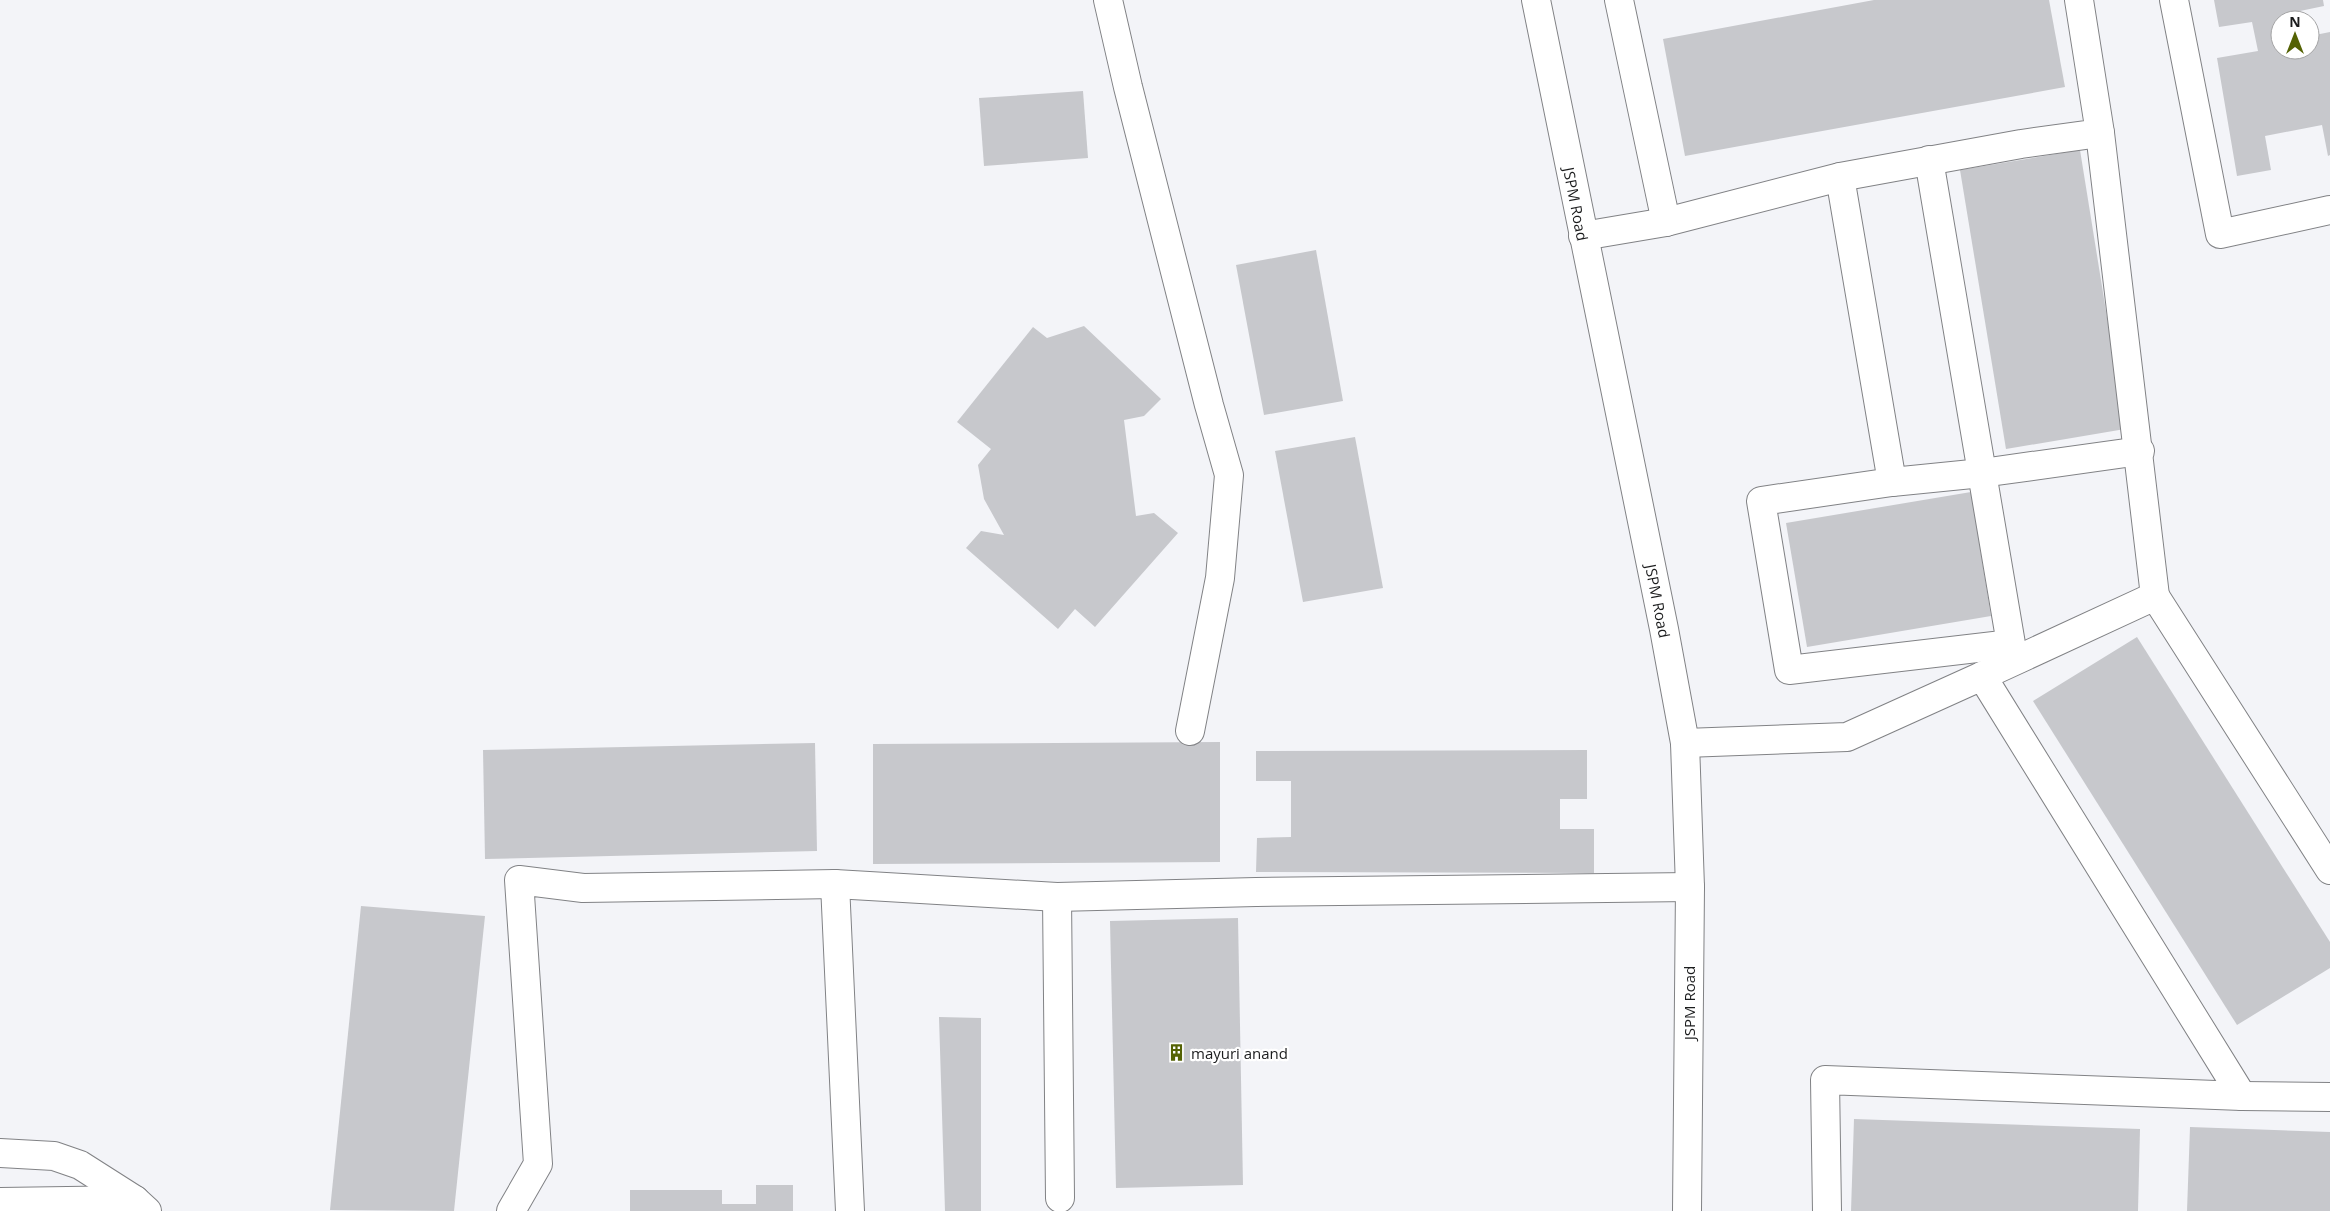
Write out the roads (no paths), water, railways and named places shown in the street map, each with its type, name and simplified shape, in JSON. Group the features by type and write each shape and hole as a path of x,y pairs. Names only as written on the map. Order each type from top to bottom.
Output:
{"street":[{"path":"1108,0 1128,87 1209,405 1229,475 1220,578 1190,731"},
{"name":"JSPM Road","path":"1536,0 1664,629 1685,743 1690,887 1687,1211"},
{"path":"1619,0 1666,222"},
{"path":"2079,0 2100,133 2140,451 2155,596 2330,870"},
{"path":"2174,0 2220,234 2330,210"},
{"path":"1583,236 1666,222 1840,177 1928,160 2100,133"},
{"path":"1928,160 2013,653"},
{"path":"1840,177 1892,482"},
{"path":"2013,653 1789,670 1761,501 1892,482 1982,473 2140,451"},
{"path":"1685,743 1847,737 1982,676 2013,653 2155,596"},
{"path":"1982,676 2242,1096"},
{"path":"511,1211 538,1164 519,880 583,888 835,884 1057,897 1256,892 1690,887"},
{"path":"835,884 850,1211"},
{"path":"1057,897 1060,1198"},
{"path":"1827,1211 1825,1080 2242,1096 2330,1097"},
{"path":"0,1154 54,1156 80,1165 141,1205"},
{"path":"0,1202 141,1205"}],"place":[{"name":"mayuri anand","path":"1177,1053"}]}
